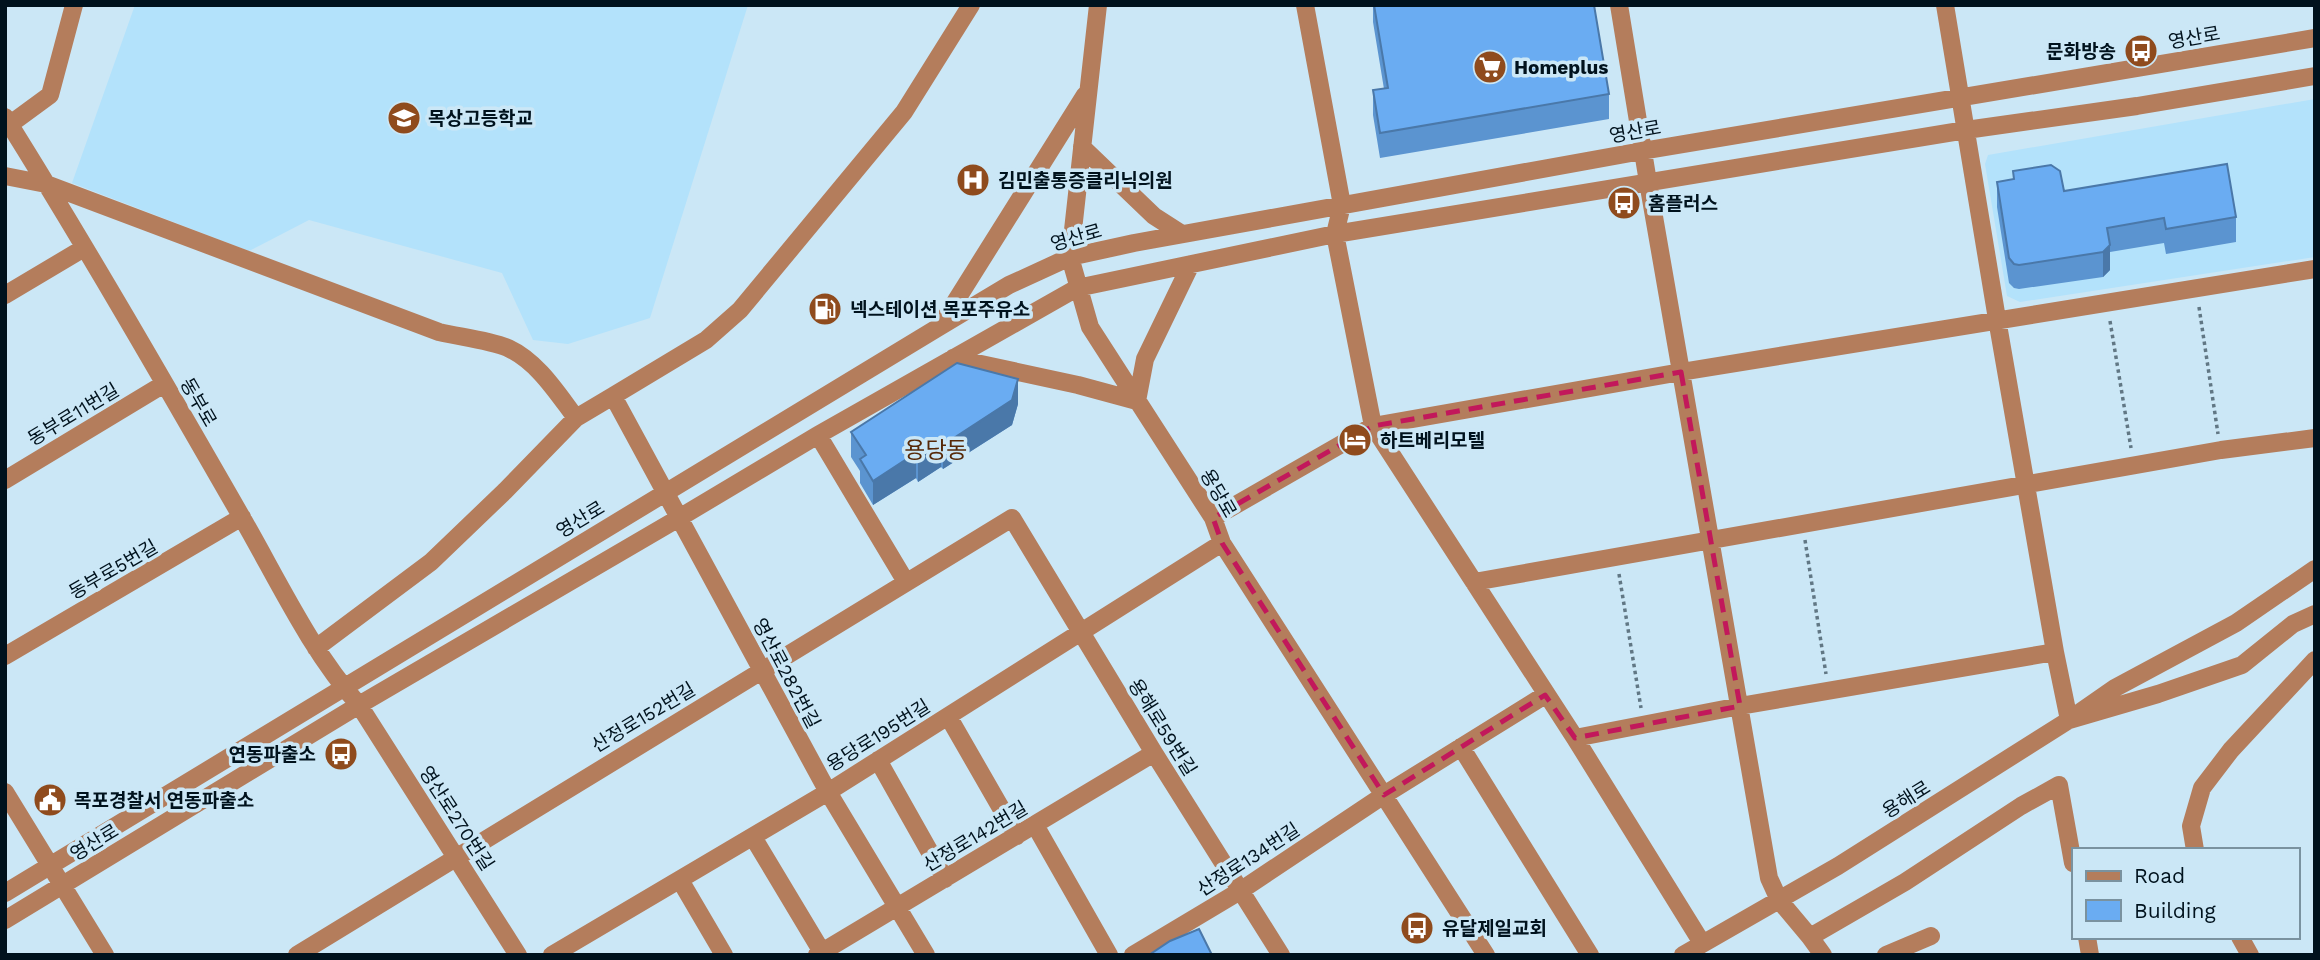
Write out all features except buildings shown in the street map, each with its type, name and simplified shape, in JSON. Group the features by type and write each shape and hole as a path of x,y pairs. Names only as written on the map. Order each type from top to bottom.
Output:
{"street":[{"path":"7,124 50,96 74,5"},
{"path":"316,648 430,562 505,491 576,418 706,340 740,310 904,112 971,5"},
{"name":"용당로","path":"1098,5 1070,257 1090,327 1213,518 1222,543 1486,955"},
{"path":"1305,5 1342,205 1335,234 1373,426 1575,738 1702,943"},
{"path":"1619,5 1769,878 1779,901 1823,955"},
{"path":"1945,5 1997,319 2069,720 2115,688 2236,623 2315,569"},
{"name":"영산로","path":"5,893 1009,285 1070,257 1182,234 1642,151 2315,38"},
{"name":"영산로","path":"5,920 359,705 818,435 1077,288 1335,234 1966,130 2137,106 2315,76"},
{"path":"939,327 1089,89"},
{"name":"동부로","path":"7,124 84,248 316,648 359,705"},
{"path":"1082,147 1154,216 1182,234"},
{"path":"5,176 46,184 439,332 507,348 526,359 576,418"},
{"path":"5,295 84,248"},
{"path":"953,358 1078,385 1137,401 1145,359 1191,264"},
{"path":"1213,518 1373,426 1997,319 2315,269"},
{"name":"동부로11번길","path":"5,480 163,384"},
{"name":"영산로282번길","path":"613,396 828,792 926,955"},
{"path":"818,435 906,582"},
{"path":"1474,582 2221,450 2315,438"},
{"name":"동부로5번길","path":"5,656 242,517"},
{"name":"산정로152번길","path":"297,955 1012,518"},
{"name":"용해로59번길","path":"1012,518 1154,754 1281,955"},
{"name":"용당로195번길","path":"552,955 828,792 1222,543"},
{"name":"용해로","path":"1683,955 1779,901 2069,720 2158,694 2242,665 2293,624 2315,614"},
{"path":"1575,738 1740,706 2055,652"},
{"path":"2194,848 2191,825 2202,788 2231,750 2315,660"},
{"name":"산정로134번길","path":"1133,955 1240,891 1384,795 1545,695"},
{"name":"영산로270번길","path":"359,705 518,955"},
{"path":"948,716 1017,836"},
{"path":"1461,747 1590,955"},
{"name":"산정로142번길","path":"819,953 1154,754"},
{"path":"878,760 945,879"},
{"path":"1810,937 1905,882 2021,806 2059,785 2072,857"},
{"path":"5,792 105,955"},
{"path":"1035,825 1109,955"},
{"path":"753,837 819,953"},
{"path":"680,880 724,955"},
{"path":"1886,955 1931,936"},
{"path":"2241,939 2250,955"}],"path":[{"path":"2196,288 2221,450"},
{"path":"2107,302 2134,466"},
{"path":"1803,524 1829,692"},
{"path":"1616,557 1643,724"}],"highlighted area":[{"path":"1681,372 1740,706 1575,738 1545,695 1384,795 1222,543 1213,518 1373,426"}],"shaded area":[{"name":"목상고등학교","path":"135,5 748,5 650,318 568,344 533,340 502,273 309,220 249,251 72,183"},
{"path":"2315,99 2315,257 2020,302 2007,296 1985,164 1988,155"}],"place":[{"name":"문화방송","path":"2141,51"},
{"name":"Homeplus","path":"1490,67"},
{"name":"목상고등학교","path":"404,118"},
{"name":"김민출통증클리닉의원","path":"973,180"},
{"name":"홈플러스","path":"1624,203"},
{"name":"넥스테이션 목포주유소","path":"825,309"},
{"name":"하트베리모텔","path":"1355,440"},
{"name":"연동파출소","path":"341,754"},
{"name":"목포경찰서 연동파출소","path":"50,800"},
{"name":"유달제일교회","path":"1417,928"}],"district":[{"name":"용당동","path":"936,450"}]}
